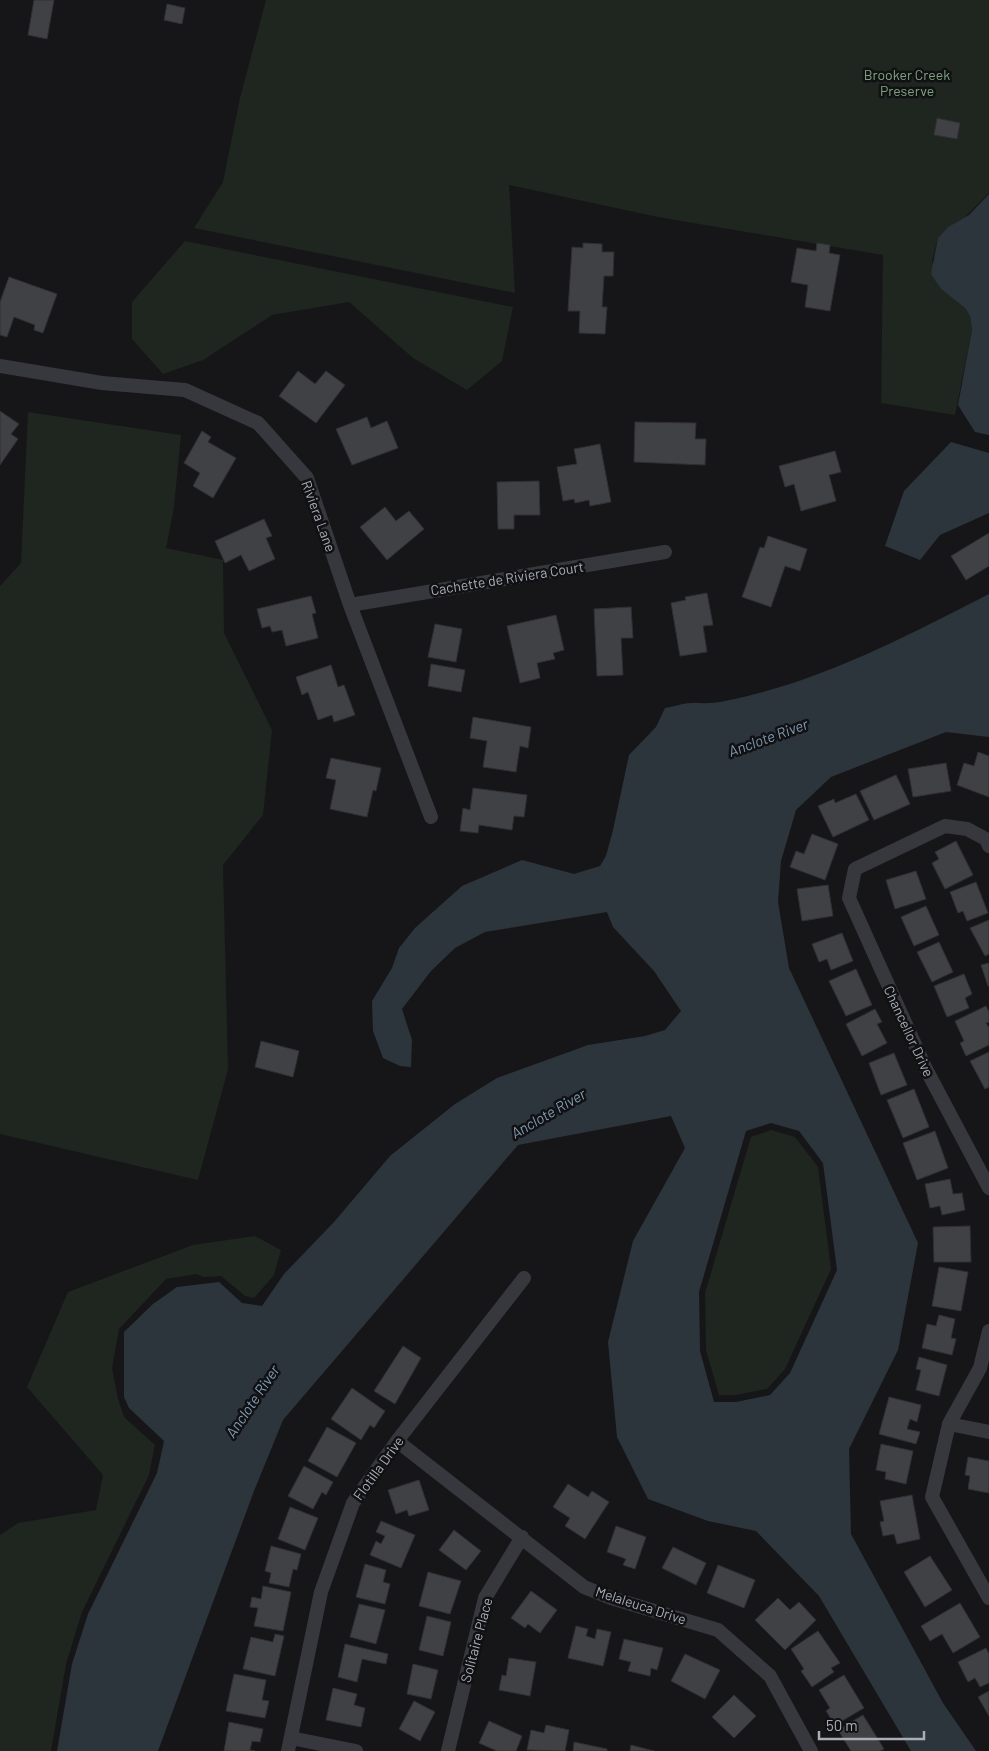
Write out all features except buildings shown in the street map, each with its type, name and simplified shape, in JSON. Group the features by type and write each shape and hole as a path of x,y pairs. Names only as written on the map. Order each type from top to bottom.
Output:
{"street":[{"name":"Riviera Lane","path":"0,366 102,383 186,390 258,422 307,478 350,605 431,817"},
{"name":"Cachette de Riviera Court","path":"350,605 666,552"},
{"name":"Chancellor Drive","path":"989,846 986,840 967,829 945,826 855,869 849,898 926,1069 989,1188"},
{"name":"Flotilla Drive","path":"290,1744 321,1592 353,1503 397,1441 524,1278"},
{"path":"989,1331 980,1368 949,1424 932,1497 989,1598"},
{"path":"949,1424 989,1432"},
{"name":"Melaleuca Drive","path":"397,1441 522,1536 584,1586 612,1598 718,1630 770,1676 811,1751"},
{"name":"Solitaire Place","path":"448,1751 485,1598 522,1536"},
{"path":"290,1744 356,1751"}],"green space":[{"name":"Brooker Creek Preserve","path":"266,0 989,0 989,193 964,218 948,227 938,238 932,261 941,289 965,308 970,316 972,330 955,415 881,403 883,255 658,217 509,185 515,293 194,228 223,182 240,98"},
{"path":"185,241 513,307 502,361 467,390 413,358 349,302 272,315 203,360 163,374 132,339 132,302"},
{"path":"28,412 181,435 174,507 166,548 223,560 224,633 272,730 263,815 223,865 228,1069 198,1180 0,1134 0,586 21,563"},
{"path":"771,1130 795,1137 818,1167 831,1269 785,1369 767,1389 736,1395 719,1395 706,1350 705,1293 751,1137"},
{"path":"255,1236 281,1250 274,1275 254,1298 245,1296 221,1276 204,1277 196,1274 166,1279 119,1329 112,1368 118,1399 124,1417 155,1445 149,1475 82,1612 66,1664 51,1751 0,1751 0,1535 18,1523 96,1510 103,1475 27,1387 68,1292 193,1245"}],"water":[{"path":"989,194 989,435 975,432 958,405 972,330 970,316 965,308 941,289 931,274 938,238 948,227 969,215"},
{"path":"951,442 989,453 989,513 940,535 920,560 885,546 904,491"},
{"name":"Anclote River","path":"989,594 989,737 946,732 831,777 796,810 781,861 778,902 789,968 918,1243 898,1350 849,1449 851,1534 943,1703 976,1751 911,1751 819,1596 756,1531 708,1521 648,1499 617,1437 608,1342 633,1241 685,1148 671,1116 518,1145 283,1420 254,1491 158,1751 57,1751 72,1664 88,1614 157,1473 164,1441 129,1408 124,1397 124,1332 153,1304 177,1287 219,1282 242,1303 262,1306 284,1274 334,1222 390,1156 455,1104 497,1078 588,1045 645,1036 665,1030 681,1011 654,971 613,927 607,912 485,932 455,948 431,971 402,1009 412,1040 411,1067 400,1066 383,1058 373,1031 372,1001 392,968 399,948 415,928 462,886 522,860 574,874 600,866 606,856 613,830 629,755 656,727 665,708 688,703 721,702 794,683 827,671 893,642","holes":["771,1123 799,1131 823,1163 837,1270 790,1373 770,1395 736,1402 714,1402 700,1351 699,1292 746,1131"]}]}
